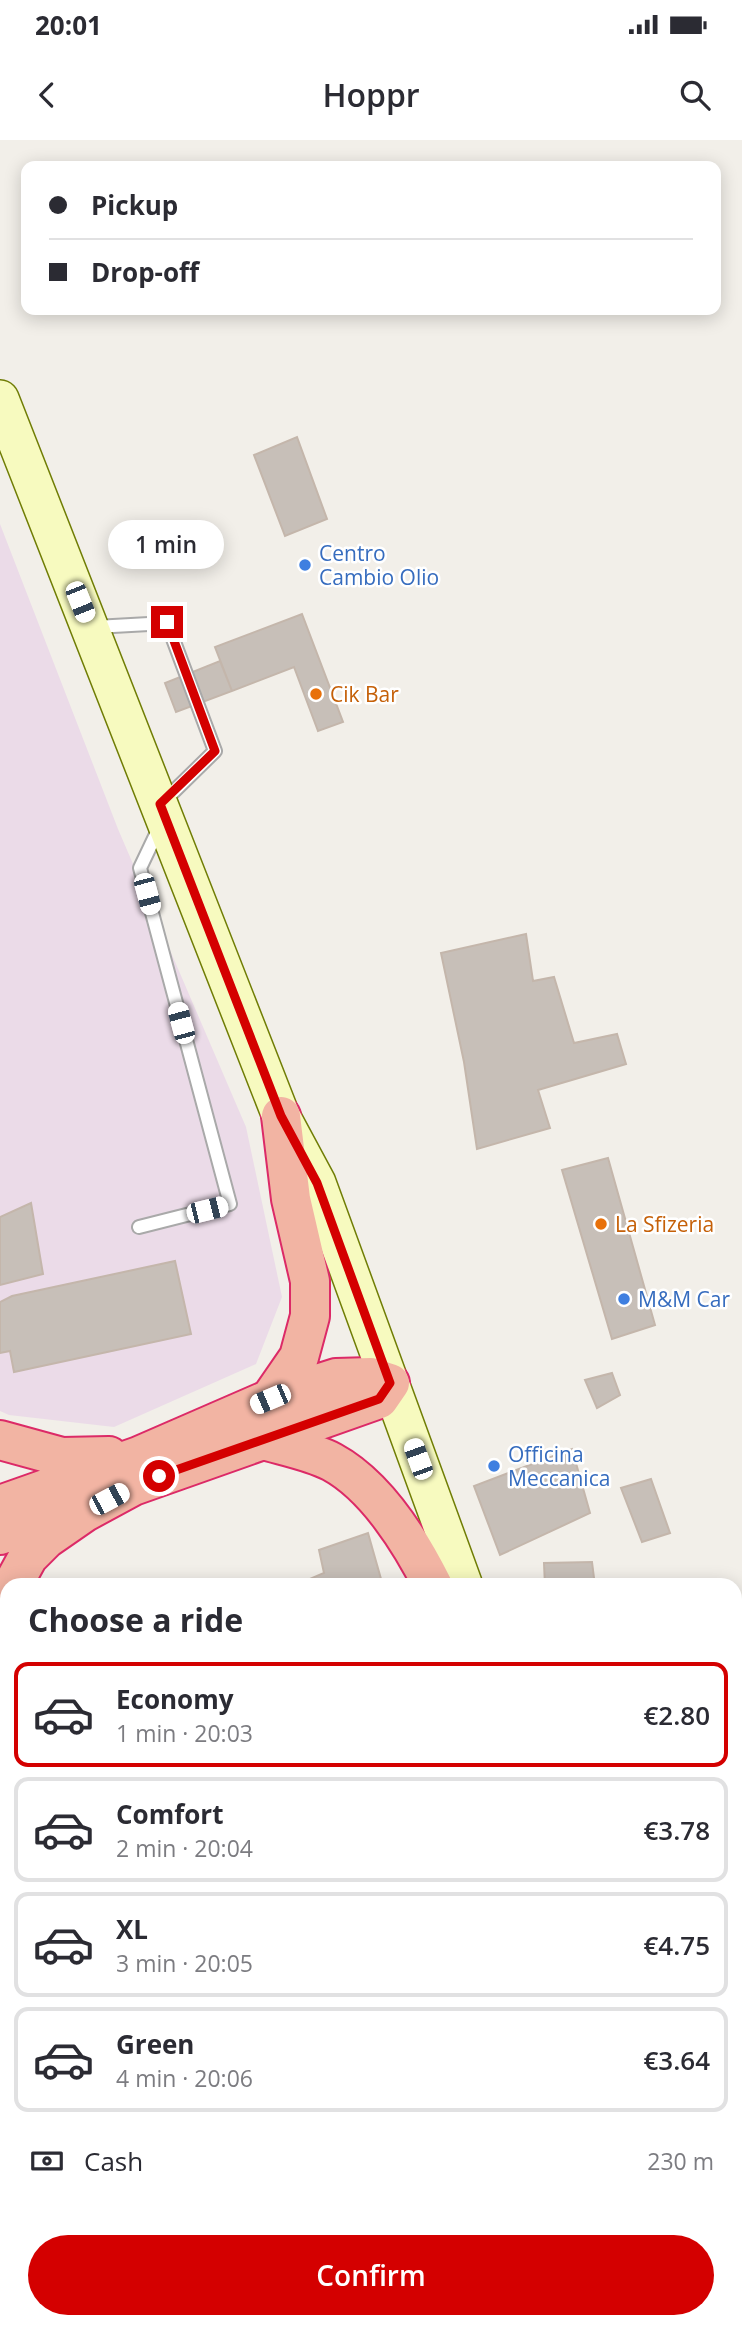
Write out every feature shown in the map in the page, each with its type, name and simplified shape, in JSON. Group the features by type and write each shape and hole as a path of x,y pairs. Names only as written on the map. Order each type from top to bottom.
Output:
{"highway":[{"path":"270,1399 299,1357 310,1316 310,1281 291,1199 281,1116"},
{"path":"0,1535 136,1471 270,1399 336,1378 380,1387"},
{"path":"0,1505 260,1439 380,1387"},
{"path":"260,1439 332,1462 377,1500 414,1548 429,1578"},
{"path":"0,1440 62,1457 136,1471"},
{"path":"17,1578 29,1557 46,1539 136,1471"}],"main road":[{"path":"0,399 281,1116 317,1183 380,1387 449,1578"},
{"path":"380,1387 461,1578"}],"lane":[{"path":"90,627 167,622 215,751 162,811 140,868 230,1204 139,1227"}],"shaded area":[{"path":"0,524 118,829 246,1127 282,1297 256,1364 114,1427 9,1415 0,1411"}],"building":[{"path":"297,437 327,519 285,536 254,455"},
{"path":"302,614 343,722 318,731 294,667 232,691 215,647"},
{"path":"220,661 232,691 176,712 165,683"},
{"path":"526,934 533,981 554,977 574,1043 617,1034 626,1064 538,1090 550,1128 477,1149 464,1062 441,953"},
{"path":"608,1158 655,1325 612,1339 562,1170"},
{"path":"31,1203 43,1274 0,1285 0,1217"},
{"path":"175,1261 191,1334 14,1372 10,1351 0,1353 0,1302 12,1296"},
{"path":"612,1373 620,1395 597,1408 585,1380"},
{"path":"572,1449 590,1513 500,1555 474,1486"},
{"path":"651,1479 670,1533 642,1542 621,1488"},
{"path":"368,1533 381,1578 312,1578 324,1573 319,1550"},
{"path":"592,1562 594,1578 545,1578 544,1563"}],"place":[{"name":"Centro Cambio Olio","path":"305,565"},
{"name":"Cik Bar","path":"316,694"},
{"name":"La Sfizeria","path":"601,1224"},
{"name":"M&M Car","path":"624,1299"},
{"name":"Officina Meccanica","path":"494,1466"}],"route":[{"path":"159,1476 379,1399 390,1383 317,1183 281,1116 160,804 215,751 167,622"}]}
